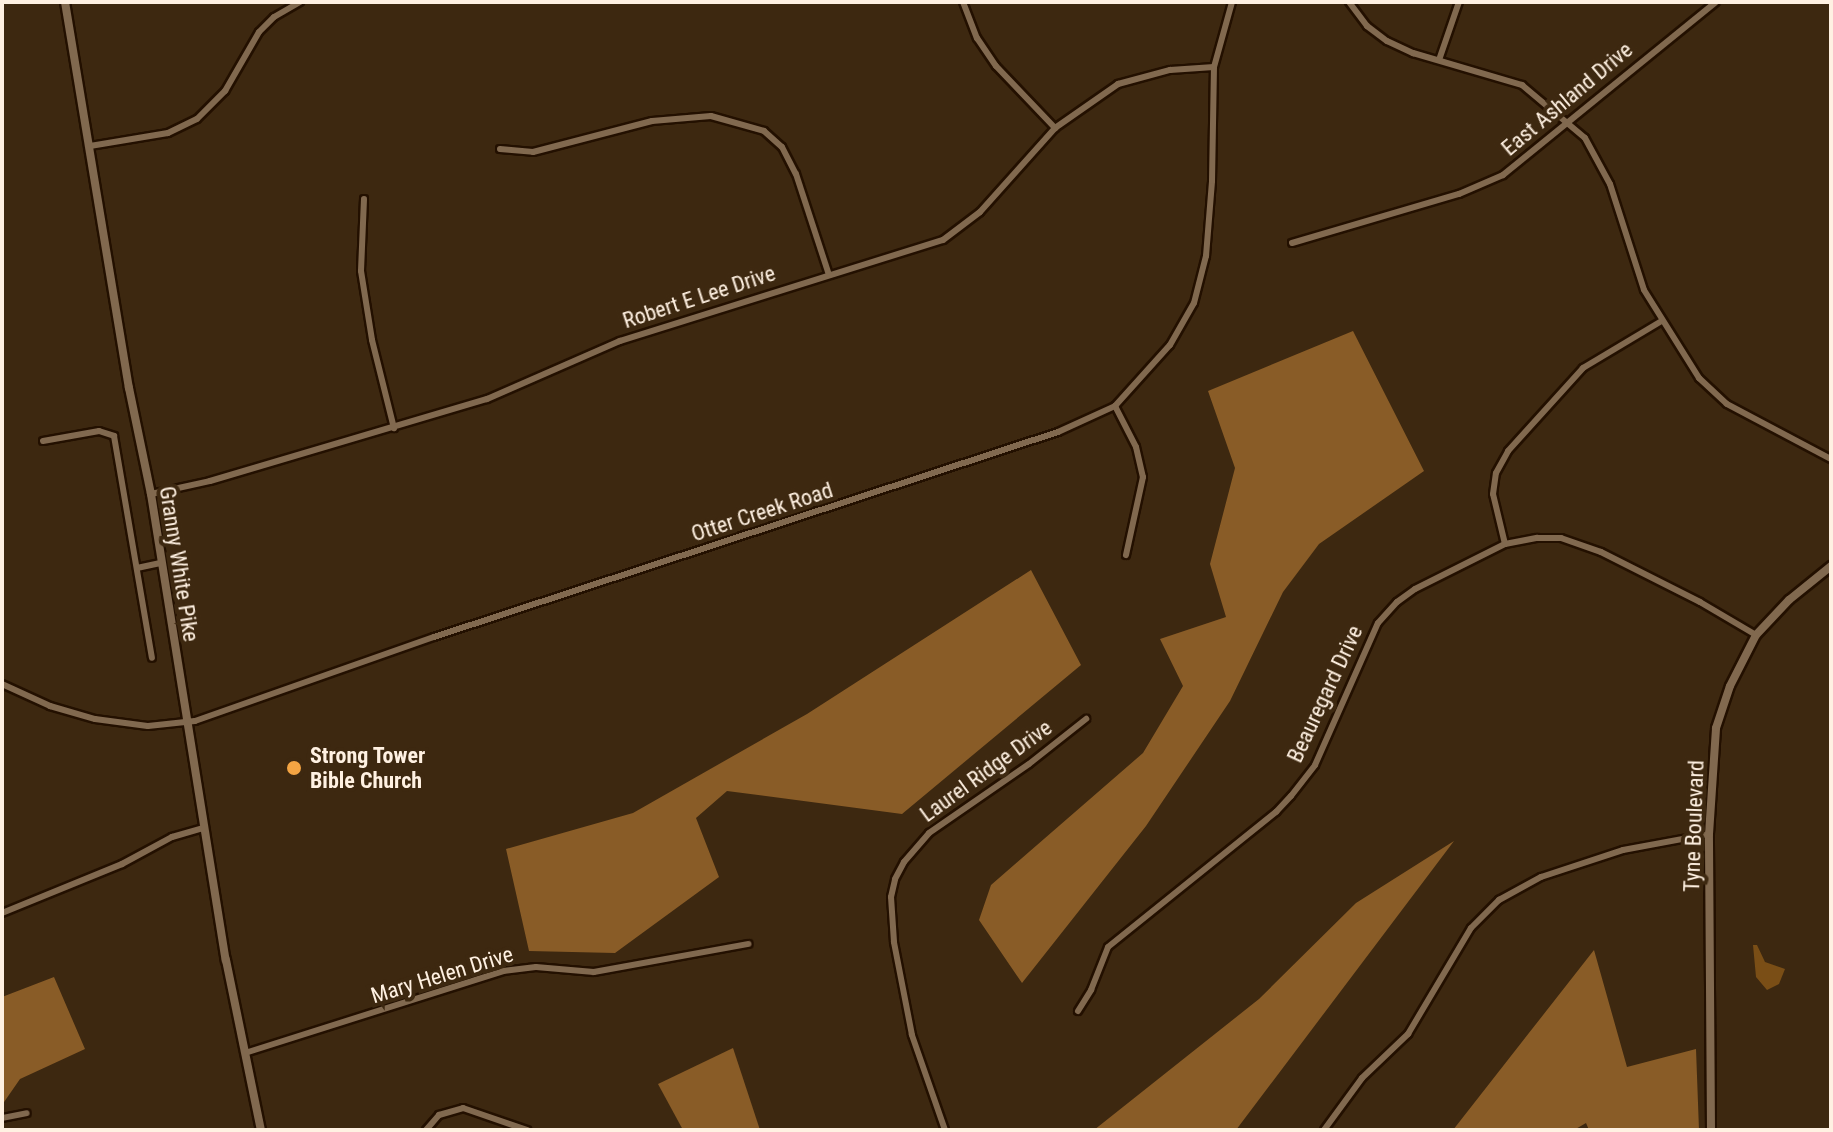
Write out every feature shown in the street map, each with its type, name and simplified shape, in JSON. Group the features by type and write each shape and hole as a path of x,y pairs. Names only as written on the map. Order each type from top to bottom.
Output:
{"main road":[{"name":"Granny White Pike","path":"65,2 129,388 151,494 203,828 261,1130"},
{"name":"Tyne Boulevard","path":"1711,1130 1709,834 1716,728 1730,686 1756,635 1789,600 1831,566"}],"street":[{"path":"90,146 168,133 197,119 225,91 259,32 274,17 300,2"},
{"path":"963,2 977,38 996,66 1055,128"},
{"name":"Otter Creek Road","path":"2,684 50,706 95,719 148,726 187,722 1045,436 1115,406 1170,345 1194,303 1206,259 1209,226 1214,67 1232,2"},
{"path":"1349,2 1367,26 1387,41 1522,85 1585,138 1610,184 1644,290 1660,322 1699,378 1727,404 1831,459"},
{"path":"1439,60 1459,2"},
{"name":"East Ashland Drive","path":"1292,243 1459,194 1503,175 1569,125 1670,36 1716,2"},
{"name":"Robert E Lee Drive","path":"151,494 394,428 487,399 620,341 943,240 980,212 1055,128 1118,84 1170,70 1214,67"},
{"path":"500,149 533,152 623,126 711,116 764,131 782,147 796,174 829,275"},
{"path":"364,199 361,271 372,340 394,428"},
{"path":"1505,544 1493,494 1496,473 1508,451 1583,368 1660,322"},
{"path":"1115,406 1136,447 1143,477 1126,555"},
{"path":"43,441 104,431 114,436 152,658"},
{"name":"Beauregard Drive","path":"1078,1011 1091,990 1108,947 1291,796 1315,765 1378,623 1397,602 1505,544 1561,538 1599,550 1756,635"},
{"path":"137,568 161,563"},
{"name":"Laurel Ridge Drive","path":"945,1130 909,1023 891,918 895,879 904,862 929,833 1029,764 1086,719"},
{"path":"2,913 122,864 172,837 203,828"},
{"path":"1324,1130 1362,1078 1408,1034 1471,928 1499,900 1541,877 1623,850 1709,834"},
{"name":"Mary Helen Drive","path":"245,1053 503,971 536,967 594,972 748,944"},
{"path":"426,1130 439,1115 463,1108 527,1130"},
{"path":"2,1118 27,1113"}],"shaded area":[{"path":"1353,331 1424,471 1319,544 1283,592 1230,701 1146,826 1022,983 979,920 991,885 1143,753 1183,686 1160,639 1226,617 1210,564 1235,468 1208,391"},
{"path":"1031,570 1081,665 902,814 727,791 696,818 719,877 615,953 529,951 506,849 633,813 807,714"},
{"path":"1454,841 1236,1130 1094,1130 1259,999 1356,903"},
{"path":"1753,945 1757,945 1765,962 1785,969 1779,984 1767,990 1756,977"},
{"path":"1594,950 1627,1067 1696,1049 1699,1130 1589,1130 1586,1123 1574,1130 1453,1130"},
{"path":"54,977 85,1049 20,1079 2,1105 2,997"},
{"path":"733,1048 760,1130 683,1130 658,1084"}],"place":[{"name":"Strong Tower Bible Church","path":"294,768"}]}
